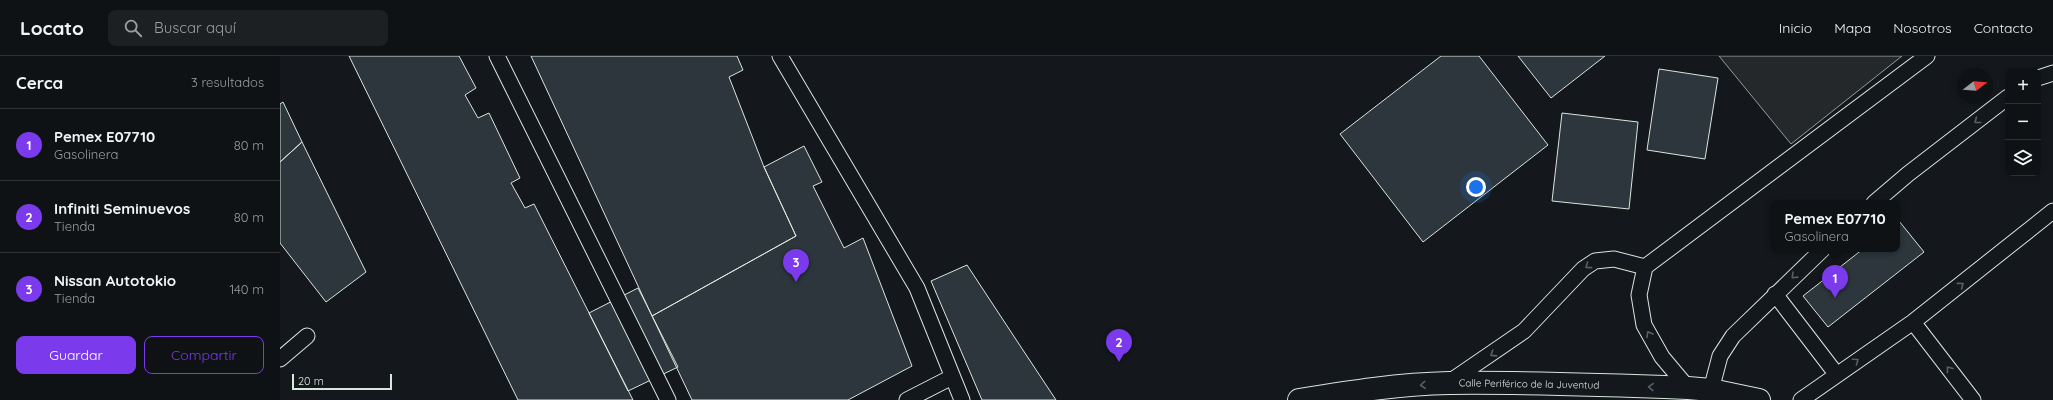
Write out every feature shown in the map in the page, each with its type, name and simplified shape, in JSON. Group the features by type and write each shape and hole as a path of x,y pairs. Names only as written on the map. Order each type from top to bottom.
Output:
{"main road":[{"name":"Calle Periférico de la Juventud","path":"1299,400 1357,391 1448,383 1688,388 1711,390 1759,400"}],"lane":[{"path":"497,56 668,400"},
{"path":"780,56 917,288 962,400"},
{"path":"1688,388 1662,357 1644,325 1639,295 1646,267 1927,56"},
{"path":"2041,77 2053,73"},
{"path":"1878,200 1908,174 2005,99"},
{"path":"1801,400 1913,322 2053,211"},
{"path":"1711,390 1720,356 1733,336 1820,252"},
{"path":"1448,383 1524,331 1583,269 1595,261 1614,259 1646,267"},
{"path":"1775,294 1837,375"},
{"path":"1913,322 1973,400"},
{"path":"280,359 307,336"},
{"path":"907,400 952,377"}],"shaded area":[{"path":"1719,56 1902,56 1791,144"}],"building":[{"path":"349,56 459,56 476,88 465,95 478,118 489,113 520,178 511,183 525,208 534,204 633,400 518,400"},
{"path":"531,56 737,56 743,70 729,77 764,167 796,236 652,316"},
{"path":"1441,56 1479,56 1548,145 1423,242 1340,134"},
{"path":"1518,56 1605,56 1551,98"},
{"path":"1659,69 1718,78 1705,159 1647,150"},
{"path":"283,102 302,142 280,162 280,104"},
{"path":"1562,113 1638,122 1629,209 1552,201"},
{"path":"302,142 366,272 326,302 280,243 280,162"},
{"path":"804,146 822,182 813,186 844,248 863,238 912,366 848,400 692,400 652,316 796,236 764,167"},
{"path":"1900,222 1924,252 1828,327 1803,296 1859,252 1900,252"},
{"path":"967,265 1056,400 982,400 931,281"},
{"path":"638,288 678,367 628,391 589,313"}],"place":[{"name":"Nissan Autotokio","path":"796,282"},
{"name":"Pemex E07710","path":"1835,298"},
{"name":"Infiniti Seminuevos","path":"1119,362"}]}
